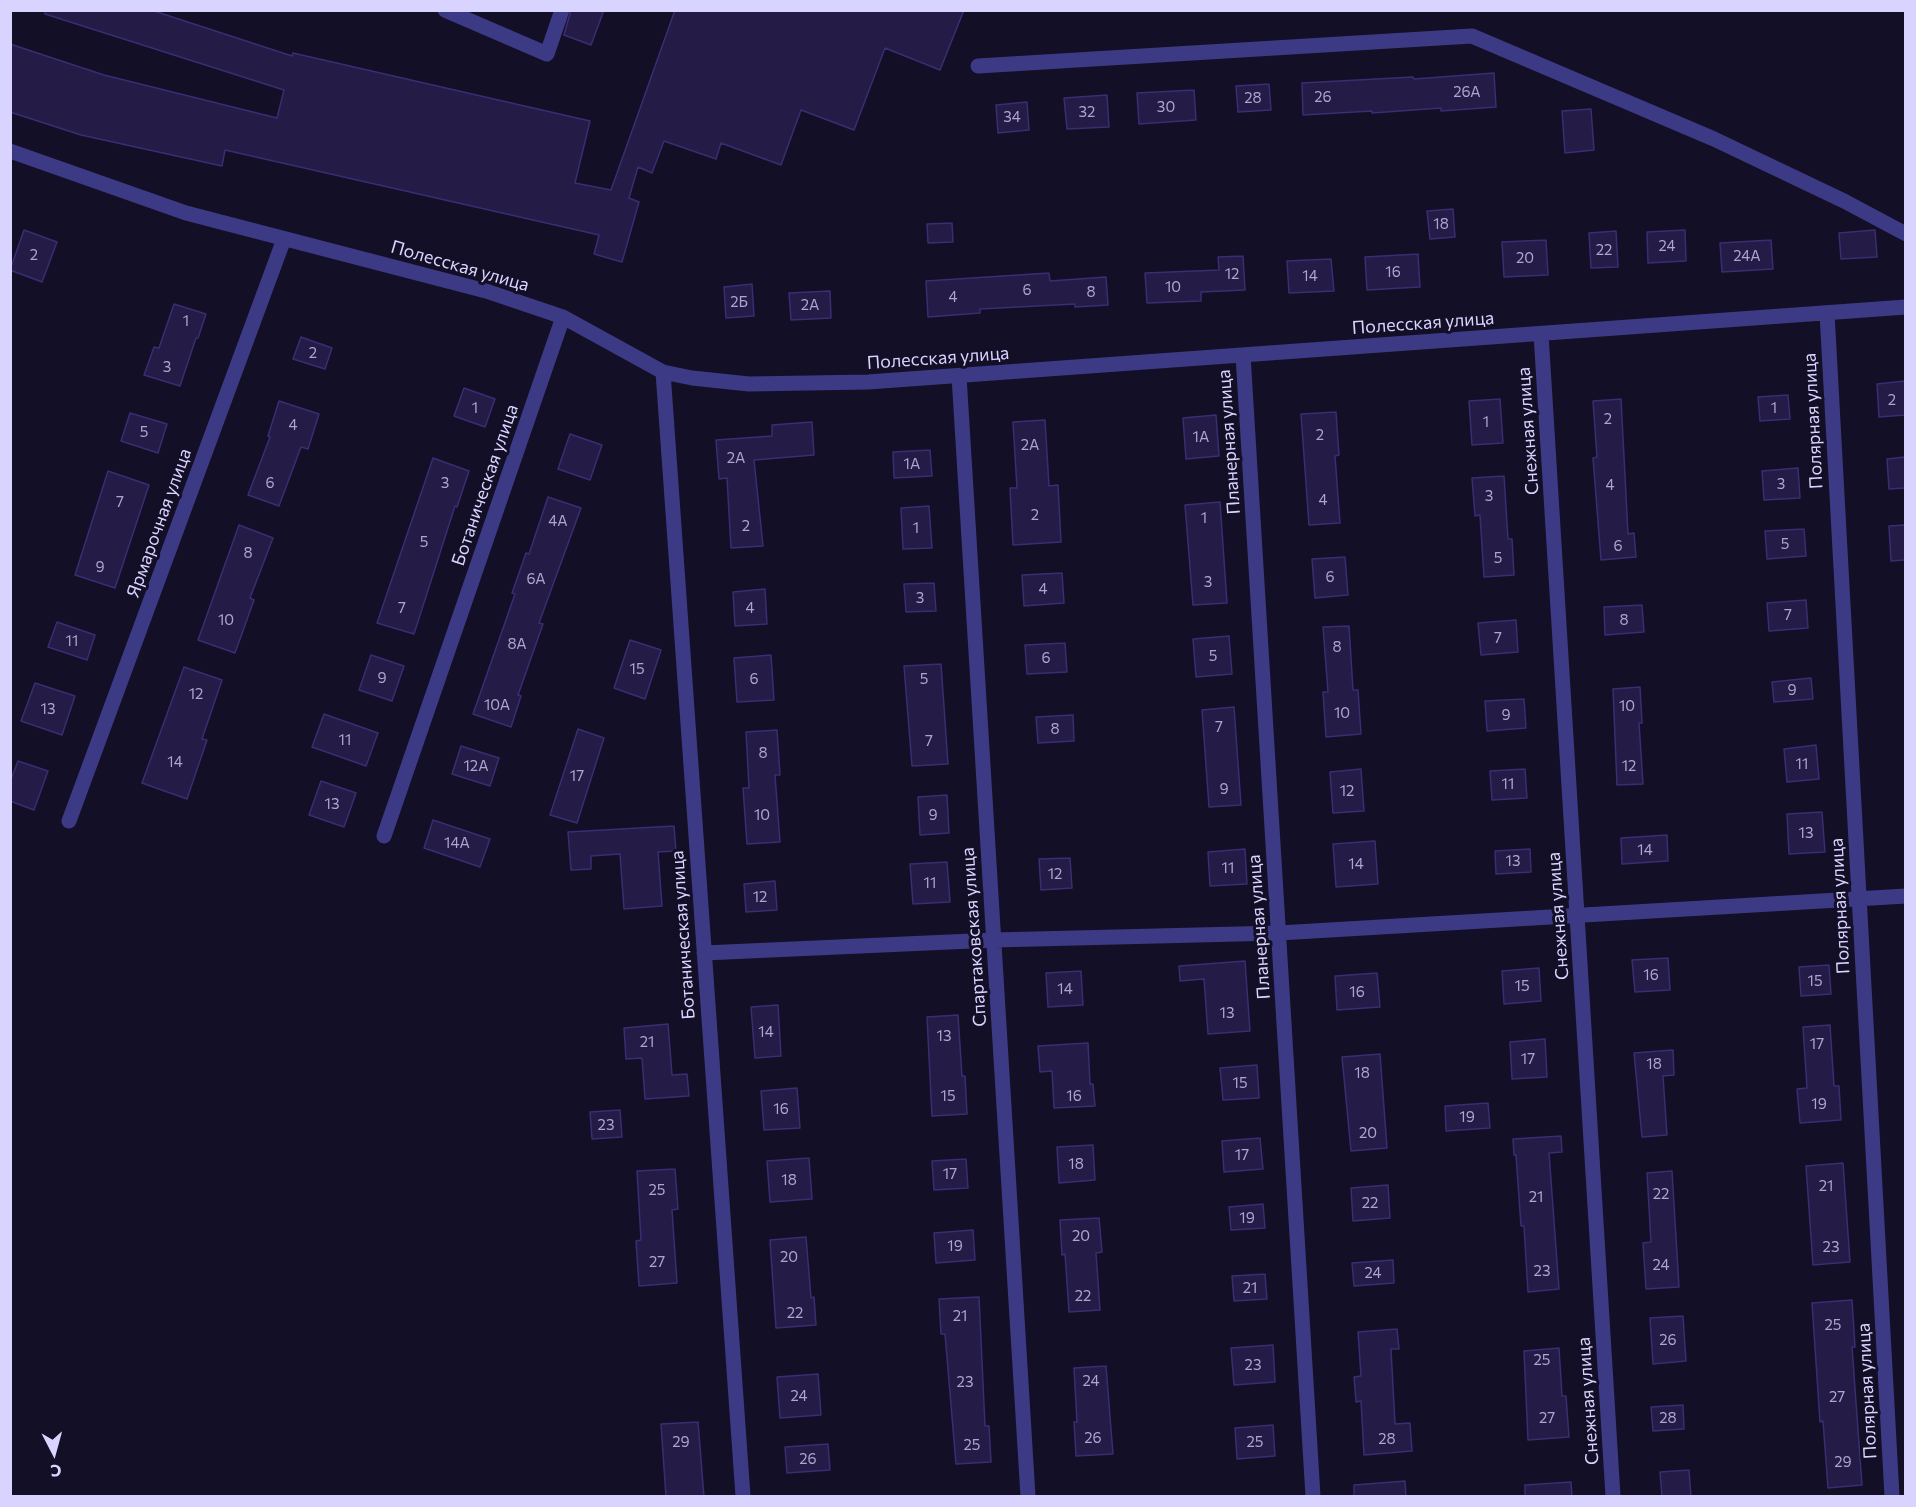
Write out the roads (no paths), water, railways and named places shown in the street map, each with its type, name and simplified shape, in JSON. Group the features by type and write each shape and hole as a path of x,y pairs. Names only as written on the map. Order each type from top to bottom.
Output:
{"street":[{"path":"446,10 464,14 547,54 562,10"},
{"path":"978,66 1472,36 1714,139 1844,201 1905,234"},
{"name":"Полесская улица","path":"10,151 186,213 486,291 563,317 663,372 692,378 749,384 868,382 959,376 1905,307"},
{"name":"Ярмарочная улица","path":"69,821 284,239"},
{"name":"Полярная улица","path":"1827,313 1892,1497"},
{"name":"Ботаническая улица","path":"384,836 563,317"},
{"name":"Снежная улица","path":"1541,334 1613,1497"},
{"name":"Планерная улица","path":"1243,356 1313,1497"},
{"name":"Ботаническая улица","path":"663,372 743,1497"},
{"name":"Спартаковская улица","path":"959,376 1028,1497"},
{"path":"704,953 994,940 1279,933 1905,896"}]}
